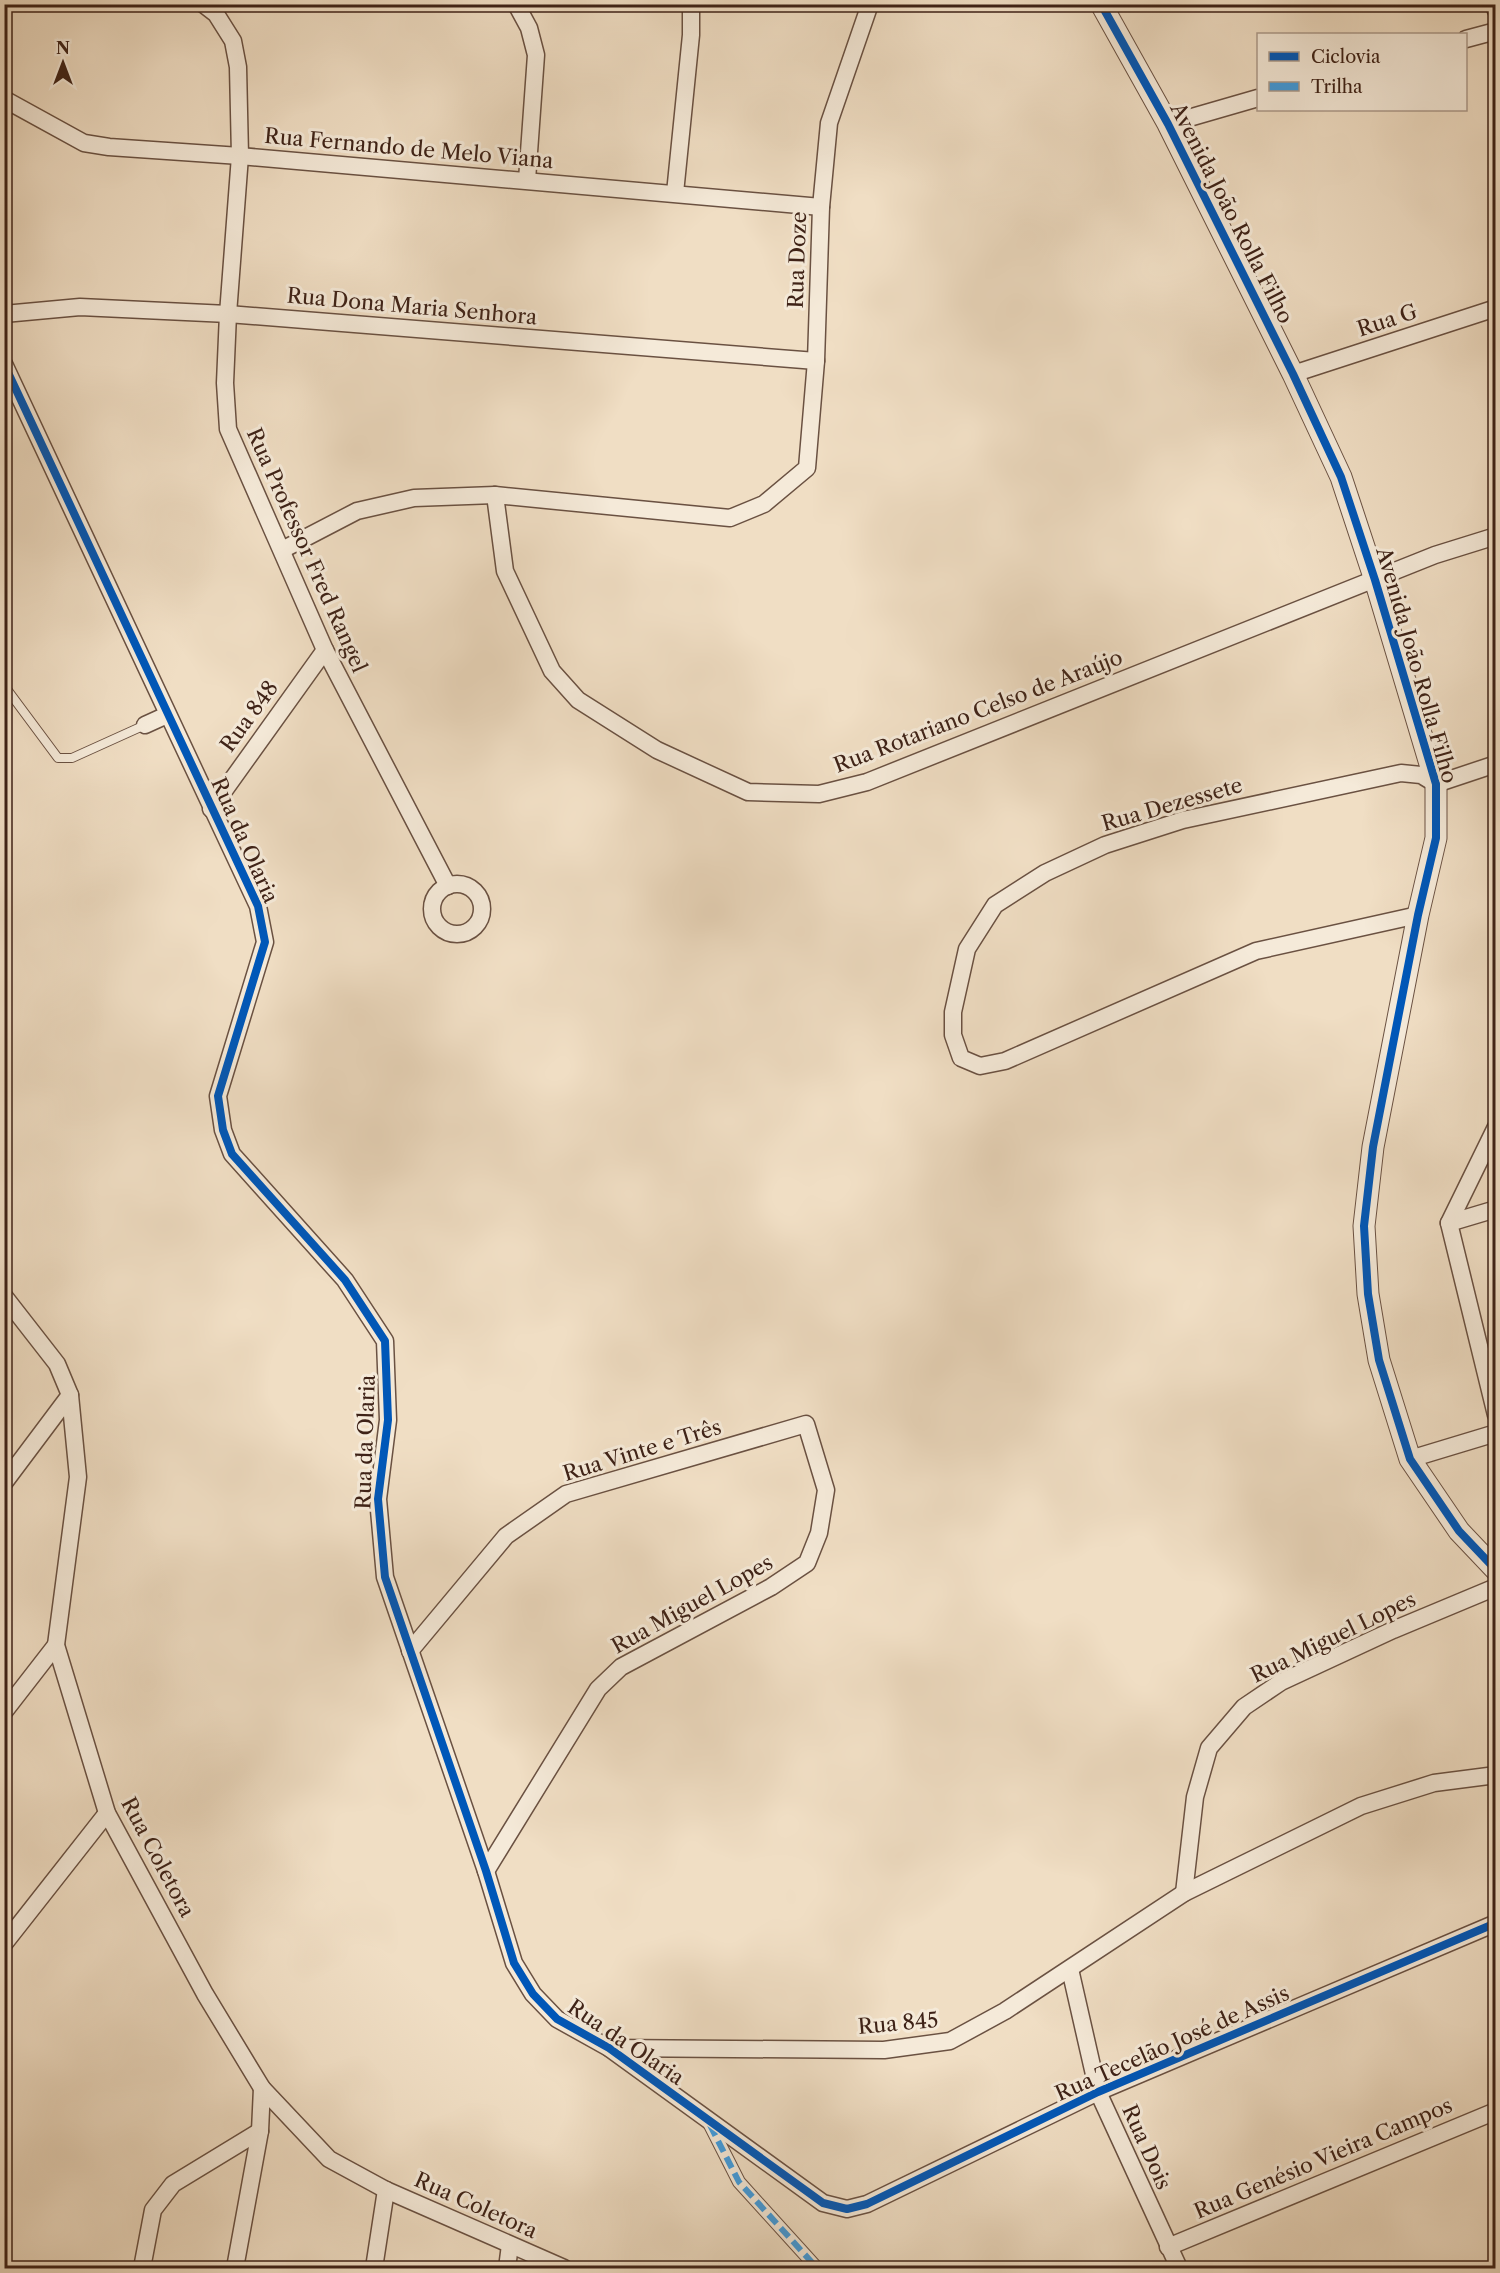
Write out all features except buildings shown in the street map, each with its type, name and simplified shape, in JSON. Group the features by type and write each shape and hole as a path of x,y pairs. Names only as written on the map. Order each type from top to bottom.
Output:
{"street":[{"name":"Rua Professor Fred Rangel","path":"203,4 216,14 232,41 238,67 240,156 228,314 225,383 228,429 325,650 448,886"},
{"path":"516,4 529,28 536,55 527,180"},
{"path":"675,193 692,4"},
{"name":"Rua Doze","path":"282,550 357,512 414,498 495,495 730,518 764,504 807,468 816,361 821,207 829,123 870,4"},
{"name":"Avenida João Rolla Filho","path":"1101,4 1168,124 1293,374 1341,477 1375,580 1436,784 1436,838 1418,915 1373,1147 1364,1226 1368,1294 1379,1360 1410,1459 1459,1530 1496,1570"},
{"path":"1494,4 1496,11"},
{"path":"1467,39 1496,30"},
{"path":"1168,124 1257,98"},
{"name":"Rua Fernando de Melo Viana","path":"4,99 84,143 821,207"},
{"name":"Rua Dona Maria Senhora","path":"4,314 80,307 228,314 816,361"},
{"name":"Rua G","path":"1293,374 1496,308"},
{"name":"Rua da Olaria","path":"4,364 9,386 258,906 265,942 218,1096 223,1130 232,1154 345,1280 385,1341 388,1420 378,1499 385,1577 486,1871 514,1963 533,1995 557,2019 609,2048 823,2203 848,2209 867,2205"},
{"name":"Rua Rotariano Celso de Araújo","path":"495,495 505,571 552,671 578,700 657,750 748,792 819,794 867,782 1435,555 1496,536"},
{"name":"Rua 848","path":"211,809 325,650"},
{"path":"144,725 167,715"},
{"path":"1436,784 1496,764"},
{"name":"Rua Dezessete","path":"1418,915 1256,951 1005,1061 980,1066 961,1058 953,1035 953,1012 967,949 995,905 1045,873 1105,845 1183,820 1401,773 1420,775 1436,784"},
{"path":"1496,1127 1449,1224 1496,1415"},
{"path":"1449,1224 1496,1209"},
{"name":"Rua Coletora","path":"4,1296 57,1364 70,1395 78,1477 57,1645 107,1813 206,1994 262,2088 329,2159 386,2190 564,2268"},
{"path":"4,1483 70,1395"},
{"name":"Rua Vinte e Três","path":"410,1651 506,1536 566,1494 806,1424"},
{"name":"Rua Miguel Lopes","path":"486,1871 598,1689 621,1667 771,1587 807,1563 819,1533 826,1490 806,1424"},
{"path":"1410,1459 1496,1433"},
{"name":"Rua Miguel Lopes","path":"1184,1893 1195,1797 1209,1748 1244,1707 1281,1682 1393,1630 1496,1587"},
{"path":"4,1712 57,1645"},
{"name":"Rua 845","path":"609,2048 884,2050 950,2041 1005,2011 1184,1893 1361,1806 1434,1783 1496,1776"},
{"path":"4,1944 107,1813"},
{"name":"Rua Tecelão José de Assis","path":"867,2205 1098,2092 1496,1923"},
{"name":"Rua Dois","path":"1070,1969 1098,2092 1179,2268"},
{"path":"235,2268 260,2131 262,2088"},
{"name":"Rua Genésio Vieira Campos","path":"1168,2247 1496,2111"},
{"path":"707,2119 738,2182 817,2268"},
{"path":"142,2268 153,2210 173,2184 260,2131"},
{"path":"374,2268 386,2190"},
{"path":"507,2268 510,2245"}],"lane":[{"path":"6,688 58,758 72,758 144,725"}],"marked path":[{"path":"710,2125 739,2182 817,2268"}],"cycle path":[{"path":"1101,4 1168,124 1293,374 1341,477 1375,580 1436,784 1436,838 1418,915 1373,1147 1364,1226 1368,1294 1379,1360 1410,1459 1459,1531 1496,1570"},
{"path":"4,364 258,906 265,942 218,1096 223,1130 232,1154 345,1280 385,1341 388,1420 378,1499 385,1577 486,1871 514,1963 533,1994 557,2019 609,2048 823,2203 847,2209 867,2204 1098,2092 1496,1923"}]}
